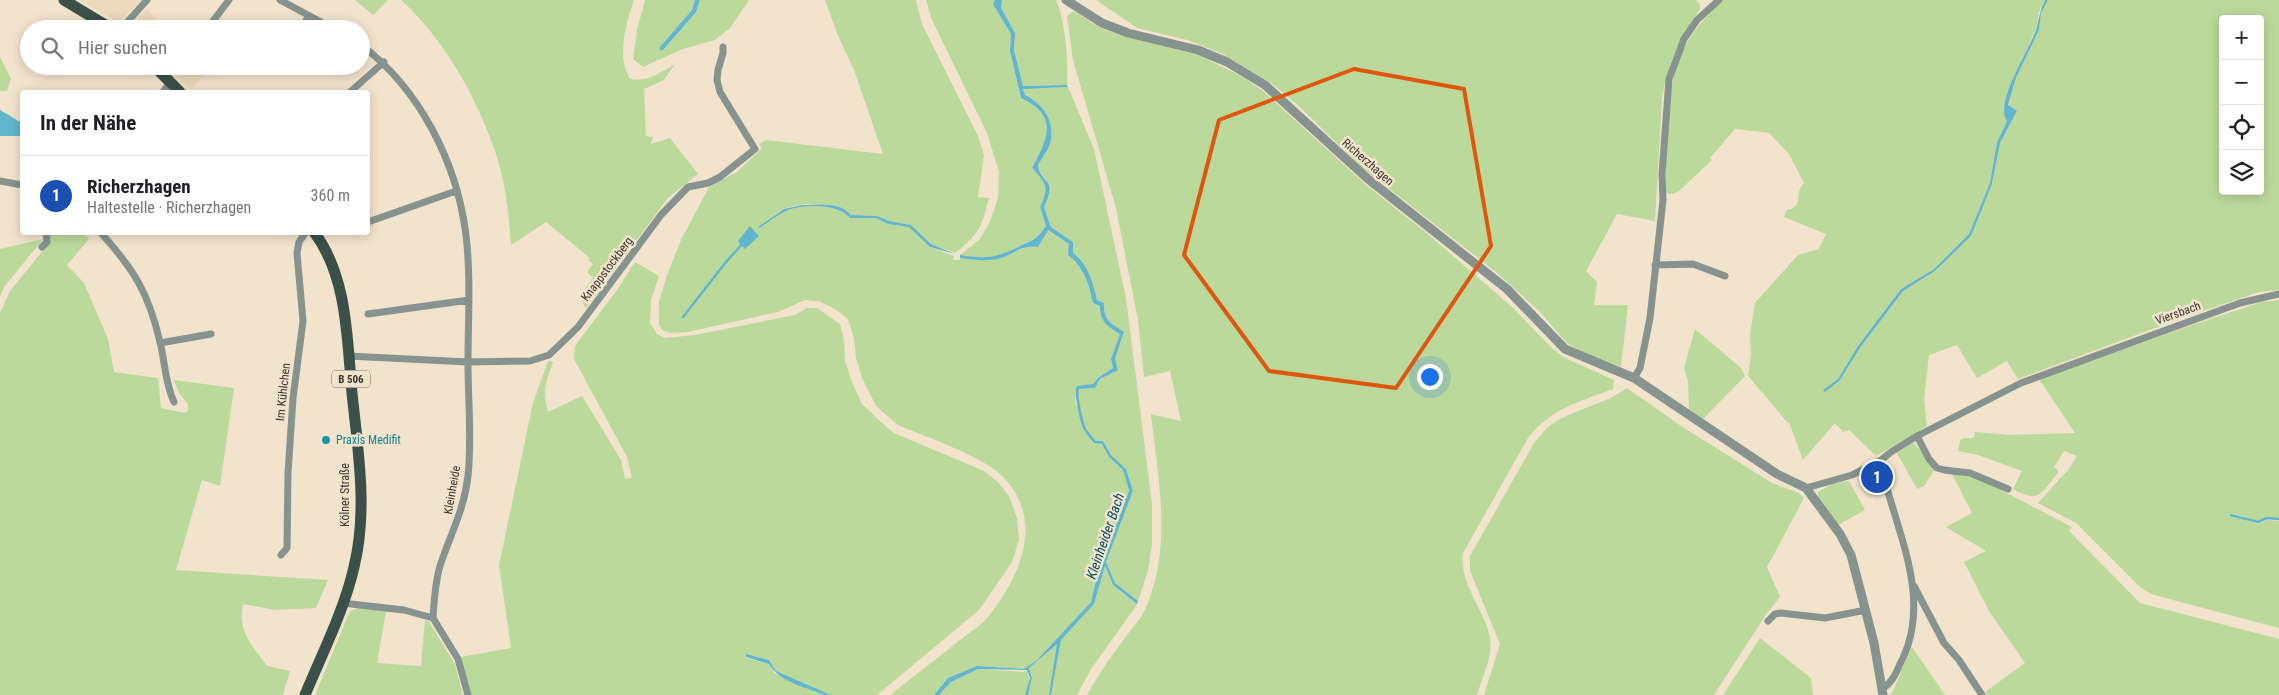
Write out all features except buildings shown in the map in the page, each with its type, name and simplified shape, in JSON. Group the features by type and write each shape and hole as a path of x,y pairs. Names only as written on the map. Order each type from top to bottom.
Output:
{"main road":[{"path":"64,0 97,20"},
{"path":"163,75 178,90"},
{"name":"Kölner Straße","path":"305,695 351,577 357,552 362,491 348,356 338,287 328,258 316,235"}],"street":[{"path":"130,20 147,0"},
{"path":"214,20 229,0"},
{"path":"280,0 317,20"},
{"name":"Richerzhagen","path":"1066,0 1102,23 1128,32 1198,50 1227,62 1258,81 1288,105 1362,174 1507,289 1565,349 1634,378 1777,474 1806,488 1848,547 1866,610 1883,692"},
{"path":"1634,378 1640,368 1650,318 1663,200 1662,174 1669,79 1684,39 1697,20 1719,0"},
{"path":"307,20 310,16"},
{"name":"Knappstockberg","path":"348,356 468,362 530,361 549,355 578,327 662,215 688,187 708,183 720,177 755,149 720,92 717,80 718,70 724,53 722,47"},
{"name":"Kleinheide","path":"370,52 384,62 419,105 444,152 466,234 469,300 468,476 457,526 440,567 433,618"},
{"path":"370,74 384,62"},
{"path":"352,90 369,75"},
{"path":"165,90 170,82"},
{"path":"0,181 20,185"},
{"path":"370,221 456,191"},
{"path":"42,247 47,242 46,235"},
{"path":"103,235 120,253 145,292 160,343 169,390 174,402"},
{"name":"Im Kühlchen","path":"281,555 287,548 288,473 292,417 303,321 297,253 299,242 304,235"},
{"path":"1655,265 1692,264 1725,276"},
{"name":"Viersbach","path":"1917,436 1989,397 2037,376 2240,303 2279,294"},
{"path":"368,314 469,300"},
{"path":"160,343 211,334"},
{"path":"1806,488 1852,475 1880,461 1917,436 1929,459 1937,468 1970,473 2008,489"},
{"name":"Richerzhagen","path":"1880,461 1907,554 1914,612 1911,639 1893,678 1883,692"},
{"name":"Richerzhagen","path":"1912,583 1944,643 1960,660 1982,695"},
{"path":"342,603 404,610 433,618 458,659 468,695"},
{"path":"1768,621 1775,614 1781,613 1825,618 1866,610"}],"highlighted area":[{"path":"1354,69 1464,89 1491,246 1396,388 1269,371 1184,255 1219,120"}],"shaded area":[{"path":"79,0 140,0 122,19 115,20"},
{"path":"147,9 157,20 138,20"},
{"path":"174,75 204,75 191,90"}],"green space":[{"path":"355,0 388,0 373,15"},
{"path":"401,0 634,0 628,19 623,50 626,70 630,79 648,78 675,64 664,80 644,89 646,136 653,137 651,144 670,138 698,174 668,198 586,308 583,304 582,296 593,278 587,272 593,264 588,260 590,258 546,222 511,245 504,186 495,151 487,130 468,89 445,50 417,15"},
{"path":"645,0 695,0 692,10 659,48 696,12 700,0 749,0 730,28 715,40 683,49 643,67 633,59 637,30"},
{"path":"825,0 916,0 922,24 978,136 984,155 978,197 989,198 981,224 975,235 955,253 931,244 911,225 889,221 876,216 851,215 846,210 829,205 809,204 784,209 759,228 793,209 810,206 829,207 844,213 850,218 876,218 888,224 910,227 930,247 954,256 953,260 960,260 960,258 976,260 993,259 1004,257 1023,248 1038,247 1047,230 1069,244 1069,255 1079,265 1085,276 1093,303 1100,306 1101,316 1105,323 1120,334 1111,359 1113,368 1099,377 1093,384 1077,386 1075,403 1079,410 1083,429 1094,443 1102,444 1109,457 1123,470 1129,491 1097,576 1091,602 1037,660 1024,669 977,666 948,678 934,695 890,695 982,623 1000,601 1010,584 1024,548 1025,529 1023,511 1016,494 1003,477 983,462 898,425 876,406 862,378 848,319 835,309 819,301 805,300 778,312 688,332 671,333 663,331 659,325 659,302 666,278 681,240 709,187 737,172 762,148 759,144 766,140 883,154 854,70 837,33"},
{"path":"926,0 995,0 994,4 1011,34 1010,51 1021,98 1033,105 1041,113 1045,121 1047,129 1046,138 1032,168 1041,178 1046,190 1040,207 1046,226 1031,241 1010,251 984,257 960,255 980,239 989,224 998,198 999,172 987,133 932,20"},
{"path":"1002,0 1056,0 1062,18 1066,41 1067,85 1023,86 1014,50 1015,33 1001,8"},
{"path":"1096,0 1696,0 1700,4 1700,9 1686,31 1671,62 1662,98 1655,221 1617,214 1586,271 1597,282 1594,305 1628,305 1621,367 1581,351 1567,343 1540,312 1496,272 1360,166 1300,107 1271,83 1221,53 1187,40 1137,28"},
{"path":"1723,0 2045,0 2039,12 2036,29 2014,77 2005,105 2007,121 1997,142 1990,183 1969,234 1934,269 1901,289 1858,346 1838,379 1823,390 1840,380 1860,348 1903,291 1935,271 1971,235 1992,184 2000,143 2017,111 2008,106 2016,78 2039,30 2041,13 2048,0 2279,0 2279,290 2259,292 2182,318 2018,379 2007,361 1977,378 1957,345 1929,355 1924,399 1927,426 1876,456 1849,430 1843,432 1835,423 1803,460 1789,422 1748,376 1751,355 1750,335 1755,303 1798,255 1819,249 1826,234 1784,217 1787,210 1796,206 1799,191 1804,183 1789,154 1769,133 1735,129 1710,158 1712,160 1679,191 1673,194 1666,193 1667,126 1674,76 1681,53 1703,21"},
{"path":"1074,11 1100,28 1198,55 1241,76 1262,90 1366,185 1429,235 1513,308 1553,349 1563,357 1614,380 1613,389 1566,407 1547,419 1528,438 1463,553 1463,565 1468,586 1487,627 1491,645 1489,660 1477,695 1087,695 1110,659 1143,614 1154,586 1159,562 1161,513 1160,488 1151,414 1181,421 1170,371 1144,377 1138,320 1116,208 1073,60 1067,16"},
{"path":"0,57 11,79 7,91 0,91"},
{"path":"1068,87 1094,149 1126,298 1152,504 1152,544 1148,571 1138,601 1115,583 1106,562 1133,491 1126,469 1111,455 1103,442 1096,441 1084,425 1079,397 1079,389 1095,388 1100,379 1118,370 1115,359 1124,333 1107,318 1104,303 1097,300 1092,280 1086,268 1078,257 1072,253 1073,242 1051,227 1044,207 1050,185 1042,176 1038,165 1048,150 1051,125 1046,113 1037,103 1025,95 1023,88"},
{"path":"50,235 86,235 89,239 67,265 84,283 108,339 114,372 158,378 161,408 185,413 188,411 188,404 179,393 174,380 234,388 220,486 202,480 176,570 328,580 316,608 275,610 243,604 242,622 244,630 256,651 267,666 290,671 283,695 0,695 0,313 10,291 50,242"},
{"path":"43,239 4,287 0,296 0,249"},
{"path":"635,262 659,276 651,300 650,323 657,334 665,338 695,335 795,315 807,308 817,308 840,324 844,340 845,361 862,404 894,433 984,471 998,482 1009,496 1017,518 1019,540 1012,562 979,610 877,695 831,695 776,671 769,660 746,654 746,658 769,664 774,673 824,695 471,695 460,657 511,648 499,565 533,403 548,361 553,362 546,387 545,398 548,412 582,396 621,460 625,479 632,478 627,457 574,359 575,346 617,290"},
{"path":"2279,300 2279,518 2267,517 2258,521 2231,513 2229,515 2258,524 2268,520 2279,521 2279,628 2154,595 2141,588 2076,523 2038,503 2067,471 2077,456 2064,451 2054,467 2058,470 2058,473 2043,491 2034,496 2029,496 2013,489 2022,471 1978,455 1958,451 1960,440 1974,438 1975,432 2010,435 2075,433 2039,379 2261,302"},
{"path":"1695,329 1741,368 1745,376 1703,419 1689,409 1688,381 1684,368"},
{"path":"1627,388 1681,426 1772,483 1799,493 1804,498 1767,567 1780,597 1767,613 1714,695 1484,695 1500,644 1470,571 1470,556 1534,443 1545,430 1566,416 1608,399"},
{"path":"1913,443 1935,469 1924,486 1917,489 1897,453"},
{"path":"1952,474 1978,478 2072,527 2069,531 2140,603 2279,639 2279,695 1987,695 1985,692 2025,663 1989,611 1964,562 1986,551 1946,527 1972,513"},
{"path":"1849,481 1865,510 1838,525 1818,498 1818,492 1832,484"},
{"path":"1105,566 1113,585 1137,604 1091,669 1077,695 1051,695 1061,640 1094,604"},
{"path":"359,608 386,611 377,663 421,666 425,620 429,622 455,664 463,695 315,695 350,611"},
{"path":"1760,638 1811,678 1813,695 1723,695"},
{"path":"1058,643 1049,695 1028,695 1032,678 1029,668"},
{"path":"1912,647 1945,695 1891,695"},
{"path":"978,669 1024,672 1027,670 1029,683 1027,692 1025,695 939,695 951,682"}],"water":[{"path":"695,0 700,0 696,12 662,51 659,48 692,10"},
{"path":"995,0 1002,0 1001,8 1015,33 1014,50 1023,86 1067,85 1068,87 1023,89 1025,95 1037,103 1046,113 1051,125 1048,150 1038,165 1042,176 1048,182 1050,190 1044,207 1051,227 1073,242 1073,253 1083,262 1092,280 1097,300 1104,303 1107,318 1124,332 1115,359 1118,370 1100,379 1095,388 1079,389 1079,397 1087,430 1096,441 1103,441 1111,455 1126,469 1133,491 1106,562 1115,583 1138,601 1137,604 1113,585 1105,566 1094,604 1061,640 1051,695 1049,695 1057,644 1029,668 1032,678 1028,695 1025,695 1030,678 1027,670 978,669 951,682 939,695 934,695 948,678 977,666 1024,669 1037,660 1091,602 1097,576 1129,491 1123,470 1109,457 1102,444 1094,443 1087,435 1079,414 1076,400 1077,386 1093,384 1099,377 1113,368 1111,359 1120,334 1105,323 1101,316 1100,306 1093,303 1090,289 1082,270 1068,255 1069,244 1048,230 1038,247 1023,248 993,260 960,258 960,255 990,257 1003,253 1034,239 1046,226 1040,207 1046,190 1041,178 1032,168 1046,137 1047,128 1041,112 1021,98 1010,51 1011,34 993,4"},
{"path":"2045,0 2048,0 2041,13 2039,30 2016,78 2008,105 2017,111 2000,143 1992,184 1971,236 1935,271 1903,291 1860,348 1840,380 1825,392 1823,390 1838,379 1858,346 1901,289 1934,269 1969,234 1990,183 1997,142 2007,121 2004,113 2005,102 2014,76 2036,30 2041,11"},
{"path":"0,110 20,122 20,136 0,136"},
{"path":"821,204 835,206 851,215 877,216 889,221 911,225 931,244 955,254 930,247 909,227 888,224 876,218 850,218 844,213 829,207 810,206 793,209 758,227 784,209 802,205"},
{"path":"750,226 759,236 745,249 738,241"},
{"path":"746,654 769,660 776,671 831,695 824,695 786,680 773,670 769,664 746,657"}],"waterway":[{"path":"683,317 743,243"},
{"path":"2231,515 2258,522 2267,518 2279,519"}],"place":[{"name":"Praxis Medifit","path":"326,440"},
{"name":"Richerzhagen","path":"1877,477"}],"water label":[{"name":"Kleinheider Bach","path":"1105,536"}]}
